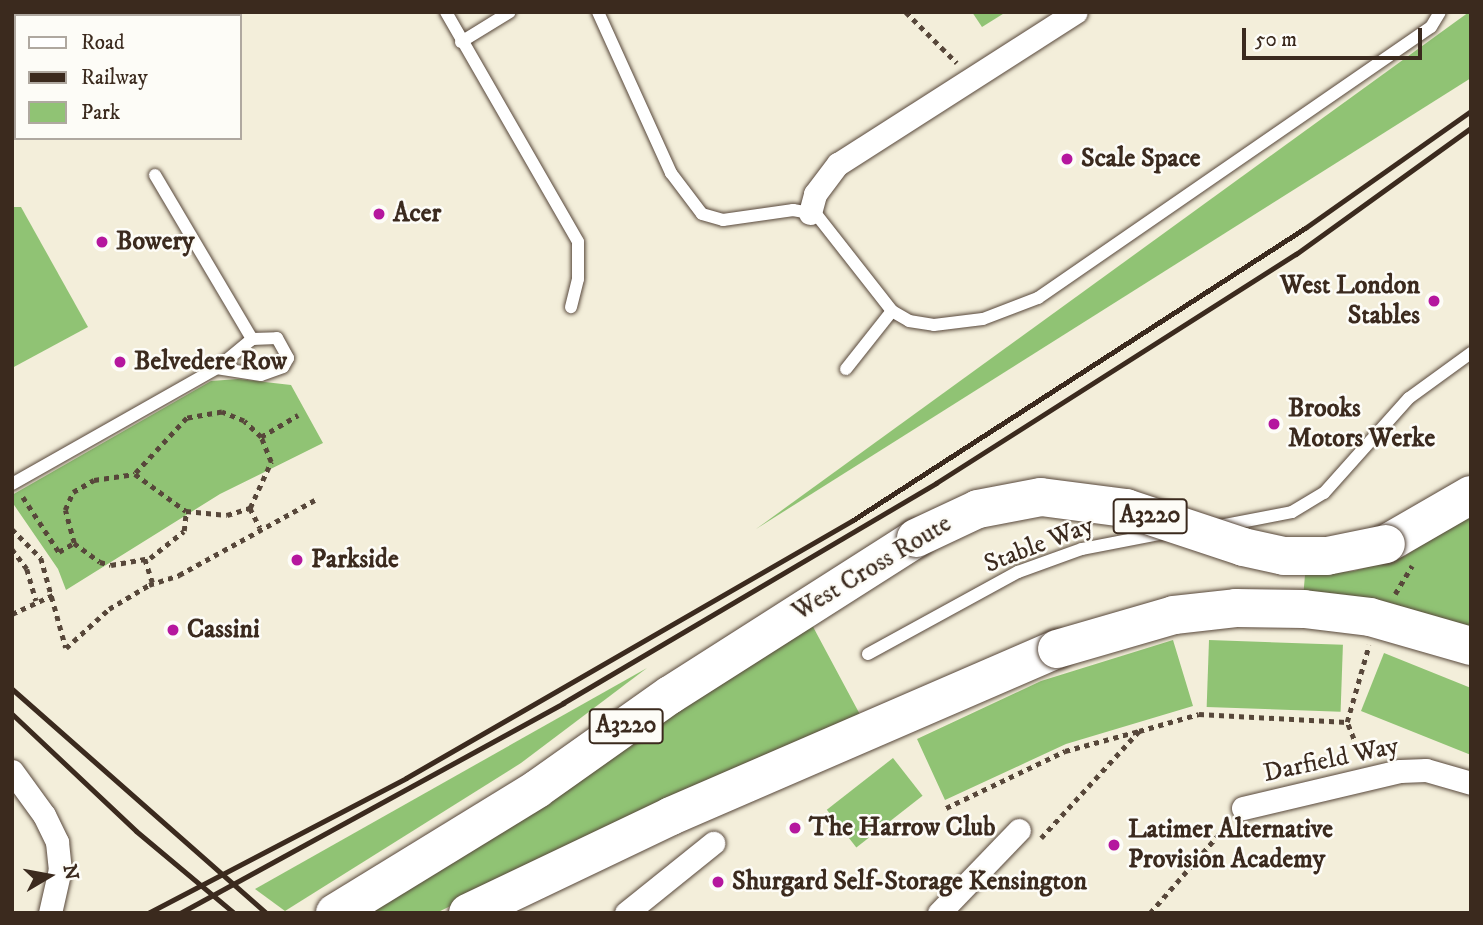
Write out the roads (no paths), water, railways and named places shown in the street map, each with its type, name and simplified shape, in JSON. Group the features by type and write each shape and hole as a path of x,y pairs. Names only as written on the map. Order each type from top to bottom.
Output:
{"highway":[{"name":"West Cross Route","path":"335,913 429,858 916,538 978,509 1019,500 1070,498 1126,508 1263,552 1327,556 1386,544 1471,495"},
{"path":"468,913 671,817 1057,649 1174,615 1236,608 1304,609 1370,617 1471,646"},
{"name":"A3220","path":"312,913 429,858"},
{"path":"475,913 516,891"}],"street":[{"path":"810,213 815,194 838,164 970,76 1076,12"},
{"name":"Darfield Way","path":"1243,808 1369,778 1426,770 1471,783"},
{"path":"12,771 44,815 57,842 60,869 50,913"},
{"path":"939,913 1019,830"},
{"path":"625,913 713,843"}],"lane":[{"path":"446,12 578,242 578,279 571,307"},
{"path":"461,42 510,12"},
{"path":"598,12 671,173 702,214 723,220 793,210 810,213 830,227 876,295 892,311 909,321 934,325 983,319 1038,298 1431,27 1440,12"},
{"path":"155,175 252,339"},
{"path":"846,369 892,311"},
{"path":"14,482 217,368 252,339 277,338 288,358 283,367 261,375 217,368"},
{"name":"Stable Way","path":"868,654 1044,562 1117,540 1265,520 1292,512 1324,493 1409,398 1471,352"}],"railway":[{"path":"148,913 406,778 853,520 1305,228 1471,111"},
{"path":"180,913 563,703 936,483 1296,254 1471,128"},
{"path":"12,689 266,913"},
{"path":"12,714 136,831 234,913"}],"place":[{"name":"Scale Space","path":"1067,159"},
{"name":"Acer","path":"379,214"},
{"name":"Bowery","path":"102,242"},
{"name":"West London Stables","path":"1434,301"},
{"name":"Belvedere Row","path":"120,362"},
{"name":"Brooks Motors Werke","path":"1274,424"},
{"name":"Parkside","path":"297,560"},
{"name":"Cassini","path":"173,630"},
{"name":"The Harrow Club","path":"795,828"},
{"name":"Latimer Alternative Provision Academy","path":"1114,845"},
{"name":"Shurgard Self-Storage Kensington","path":"718,882"}]}
